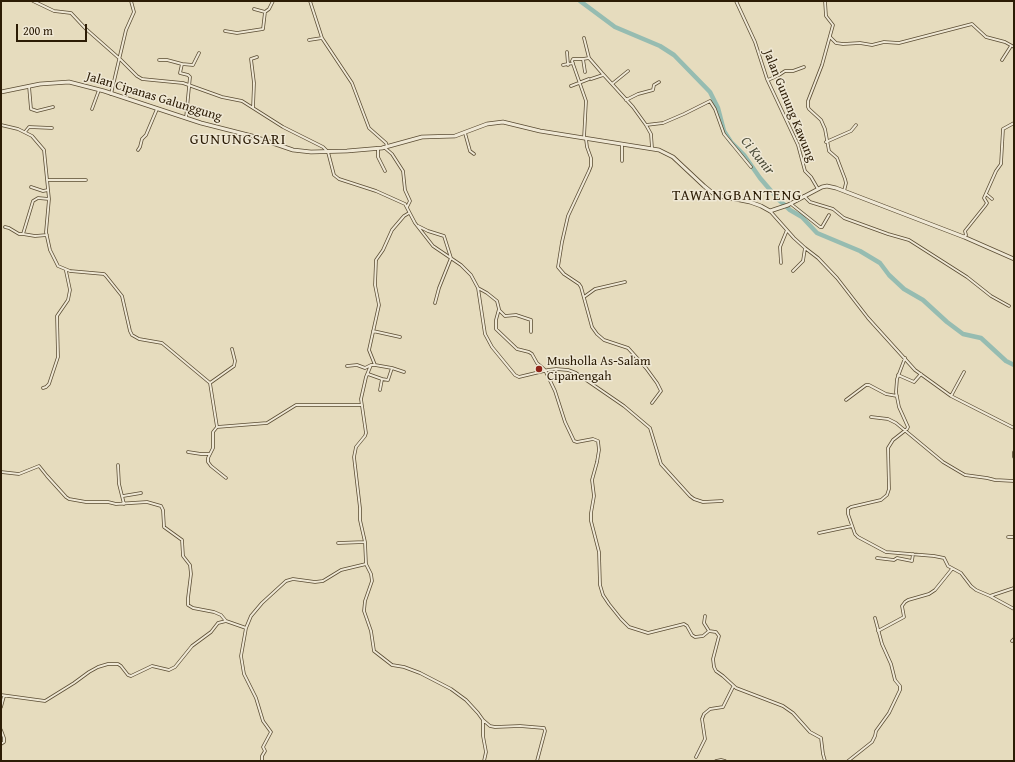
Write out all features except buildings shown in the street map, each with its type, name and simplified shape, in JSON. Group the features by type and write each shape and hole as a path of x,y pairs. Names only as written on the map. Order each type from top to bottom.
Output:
{"street":[{"path":"33,1 54,11 71,14 142,79 176,81 222,97 242,102 283,127 323,147 335,176 403,202 417,225 433,246 438,251 451,258 471,275 478,288 485,334 492,346 515,375 519,377 556,369 573,371 624,406 650,428 661,464 690,496 703,502 722,501"},
{"path":"110,94 120,59 126,30 134,12 131,1"},
{"path":"224,31 237,33 262,30 265,12 269,10 273,1"},
{"path":"310,1 322,38 352,83 369,128 386,143 386,147 403,171 405,190 410,201 407,207"},
{"name":"Jalan Gunung Kawung","path":"736,1 755,42 768,80 796,141 805,171 811,177 818,189"},
{"path":"825,1 826,16 833,25 822,66 808,101 809,109 822,122 826,132 828,151 837,158 843,172 846,183 844,191"},
{"path":"254,9 265,12"},
{"path":"830,37 840,44 860,43 872,45 884,42 899,43 972,24 986,37 1005,42 1014,47"},
{"path":"309,40 322,38"},
{"path":"584,38 589,58 633,107 646,125 650,134 652,148"},
{"path":"1002,60 1011,46"},
{"path":"567,52 568,64"},
{"path":"159,60 193,65 199,53"},
{"path":"253,108 254,83 251,59 257,57"},
{"path":"589,58 573,59 573,63 586,101 585,138 591,158 591,166 568,216 558,264 560,271 579,284 592,327 597,334 604,340 628,348 657,383 661,391 652,403"},
{"path":"583,59 585,72"},
{"path":"563,65 573,63"},
{"path":"182,64 180,74 189,76 190,86 186,118"},
{"path":"768,80 779,75 785,70 793,71 804,67"},
{"path":"612,84 628,71"},
{"path":"571,86 603,75"},
{"name":"Jalan Cipanas Galunggung","path":"1,92 56,82 69,82 186,118 252,136 293,150 311,152 386,147 422,137 455,136 487,124 504,122 540,131 622,143 666,152 704,186 716,194 750,202 770,211"},
{"path":"626,100 638,94 653,90 654,85 659,82"},
{"path":"29,87 31,109 38,111 53,107"},
{"path":"92,109 99,90"},
{"path":"646,125 663,123 710,101 716,109 726,137 751,167"},
{"path":"138,150 157,109"},
{"path":"964,237 966,235 965,231 987,203 984,198 996,171 1001,164 1003,129 1014,123"},
{"path":"1,124 18,129 32,136 44,150 49,199 48,244 58,266 66,270 105,275 122,296 132,335 138,339 162,343 210,383 217,427"},
{"path":"826,142 851,130 856,125"},
{"path":"25,132 29,127 52,128"},
{"path":"465,133 470,151 474,154"},
{"path":"622,143 622,161"},
{"path":"378,148 378,157 385,170"},
{"path":"47,180 86,180"},
{"path":"1014,258 964,237 844,191 826,186 789,204 770,211 787,230 805,248 818,258 837,278 868,318 921,374 951,396 1014,428"},
{"path":"32,187 43,191 48,190"},
{"path":"986,194 992,199"},
{"path":"804,196 810,202 833,209 844,218 909,240 967,277 991,296 1009,306"},
{"path":"23,234 33,201 38,198 49,199"},
{"path":"789,204 820,227 822,227 829,215"},
{"path":"375,364 369,350 378,306 374,285 376,260 383,250 384,244 392,230 409,212"},
{"path":"417,225 428,231 444,236 451,258 439,288 435,303"},
{"path":"5,227 19,234 35,236 47,235"},
{"path":"781,262 780,247 787,230"},
{"path":"793,271 803,262 805,248"},
{"path":"43,388 48,384 58,356 57,316 68,300 70,290 66,270"},
{"path":"584,297 595,289 625,282"},
{"path":"478,288 494,298 499,309 505,316 516,315 531,319 531,332"},
{"path":"499,309 496,320 496,329 516,349 532,354 537,363 546,372 574,441 577,442 593,439 598,441 599,450 592,480 594,496 591,522 599,552 600,585 603,595 621,619 630,627 652,633 684,624 695,637 703,636 709,631 716,632 719,636 714,654 714,667 716,671 733,686 783,706 789,710 810,732 821,738 825,760 821,761"},
{"path":"373,331 400,338"},
{"path":"210,383 234,366 235,361 232,349"},
{"path":"905,358 898,375 897,396 898,407 908,425 907,429 893,440 888,448 889,489 887,495 881,500 848,509 848,514 855,534 858,538 883,551 944,558 948,566 961,573 976,590 1014,609"},
{"path":"347,366 365,368 375,364 404,372"},
{"path":"371,365 366,377 361,399 366,433 356,447 354,457 366,564 371,574 372,581 364,602 364,611 371,631 375,652 392,665 412,670 456,692 472,705 488,725 494,727 520,726 544,728 545,731 537,761"},
{"path":"368,374 388,380 392,368"},
{"path":"951,396 964,372"},
{"path":"898,375 914,382 921,374"},
{"path":"380,390 382,379"},
{"path":"846,400 866,385 869,385 886,394 897,396"},
{"path":"226,478 209,464 208,459 214,446 213,432 217,427 267,423 296,405 361,405"},
{"path":"871,417 888,419 957,472 965,475 995,480 1014,481"},
{"path":"188,452 210,454"},
{"path":"118,465 119,484 124,504"},
{"path":"1,472 20,474 39,466 46,476 66,497 86,502 124,504 147,502 161,506 163,510 164,527 182,540 183,556 190,565 191,574 188,605 193,608 214,612 221,615 226,621 246,628"},
{"path":"122,496 141,493"},
{"path":"819,533 852,526"},
{"path":"1008,537 1014,537"},
{"path":"338,543 364,542"},
{"path":"877,558 894,560 897,558 912,561 913,554"},
{"path":"262,761 262,756 265,751 263,747 271,732 263,721 256,698 244,672 241,656 246,628 251,616 262,603 286,581 294,579 315,582 323,581 341,570 366,564"},
{"path":"878,631 905,616 902,606 905,602 933,592 952,569"},
{"path":"990,596 1014,588"},
{"path":"706,616 704,623 709,631"},
{"path":"848,761 872,742 876,731 889,713 900,689 895,680 891,664 883,647 875,618"},
{"path":"1,707 2,695 45,701 89,672 108,664 118,664 128,675 131,676 152,666 169,670 178,664 197,641 211,632 218,623 226,621"},
{"path":"696,757 705,739 703,717 708,709 723,707 733,686"},
{"path":"483,720 483,736 486,752 484,761"},
{"path":"1,730 4,738 4,742 1,744"},
{"path":"716,761 725,761"}],"waterway":[{"name":"Ci Kunir","path":"580,1 615,27 660,46 674,55 710,92 718,108 724,131 731,142 744,155 760,178 778,199 790,210 802,217 817,233 860,251 880,263 889,275 904,289 923,300 947,322 963,334 981,338 1006,361 1014,365"}],"place":[{"name":"Musholla As-Salam Cipanengah","path":"539,369"}],"district":[{"name":"GUNUNGSARI","path":"238,140"},
{"name":"TAWANGBANTENG","path":"737,196"}]}
